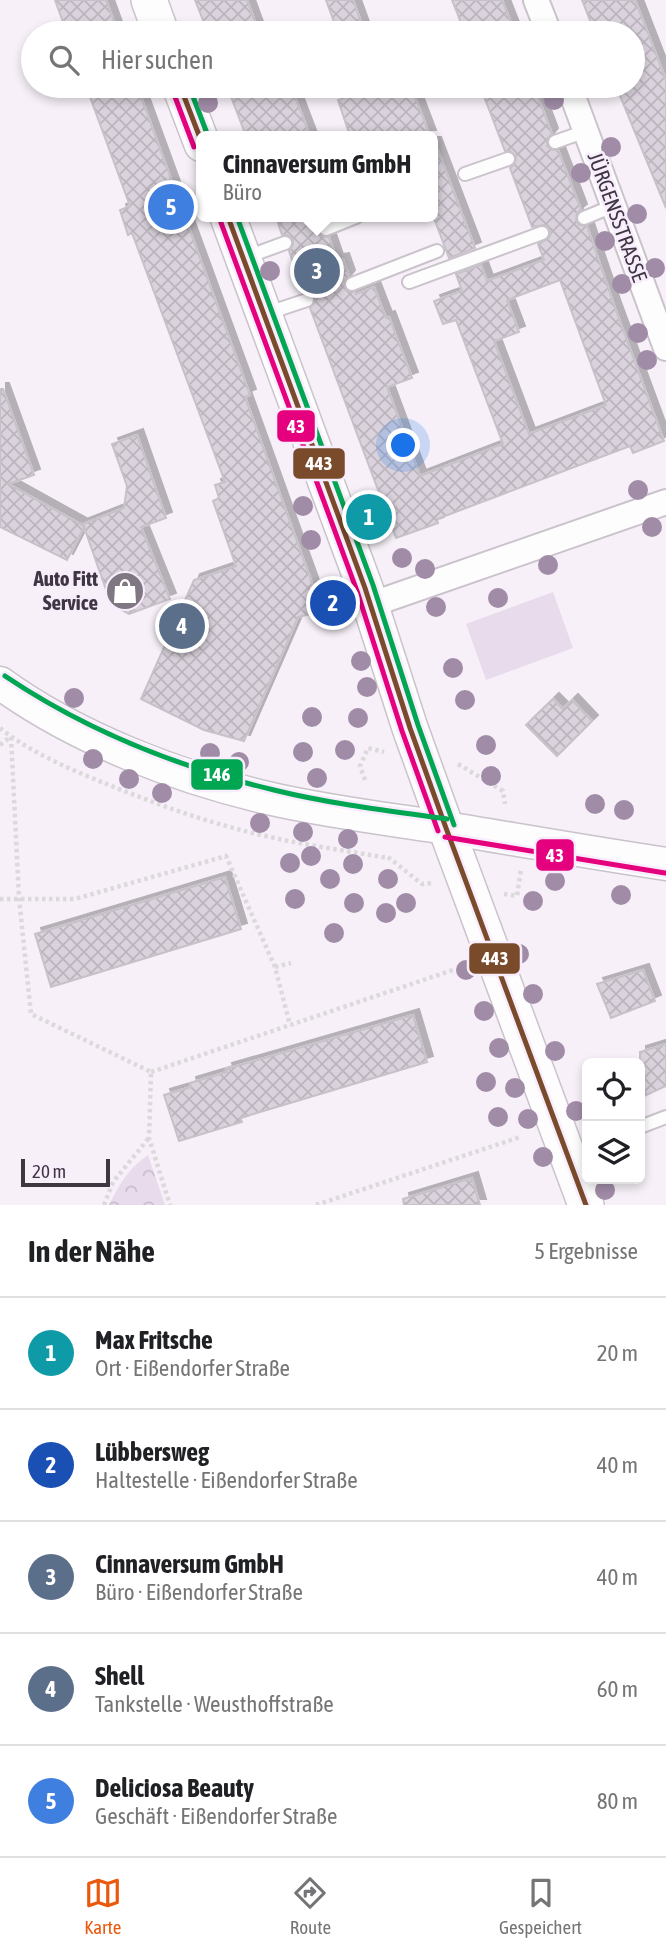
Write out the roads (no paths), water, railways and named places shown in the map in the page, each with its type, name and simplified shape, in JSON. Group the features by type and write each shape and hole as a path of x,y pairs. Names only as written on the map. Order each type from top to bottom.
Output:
{"main road":[{"path":"150,0 157,21"},
{"path":"184,98 196,131"},
{"path":"230,222 370,605 446,828 572,1152 586,1205"}],"street":[{"path":"536,0 544,21"},
{"name":"JÜRGENSSTRASSE","path":"574,98 666,348"},
{"path":"370,605 666,502"},
{"path":"0,683 19,697 97,740 152,763 276,800 666,864"}],"lane":[{"path":"555,142 586,131"},
{"path":"465,174 508,159"},
{"path":"584,218 613,206"},
{"path":"326,229 344,222"},
{"path":"409,282 542,233"},
{"path":"244,258 285,243"},
{"path":"352,284 437,251"},
{"path":"264,314 307,300"},
{"path":"645,1125 666,1117"}],"place":[{"name":"Deliciosa Beauty","path":"171,207"},
{"name":"Cinnaversum GmbH","path":"317,271"},
{"name":"Max Fritsche","path":"369,517"},
{"name":"Auto Fitt Service","path":"125,591"},
{"name":"Lübbersweg","path":"333,603"},
{"name":"Shell","path":"182,626"}]}
